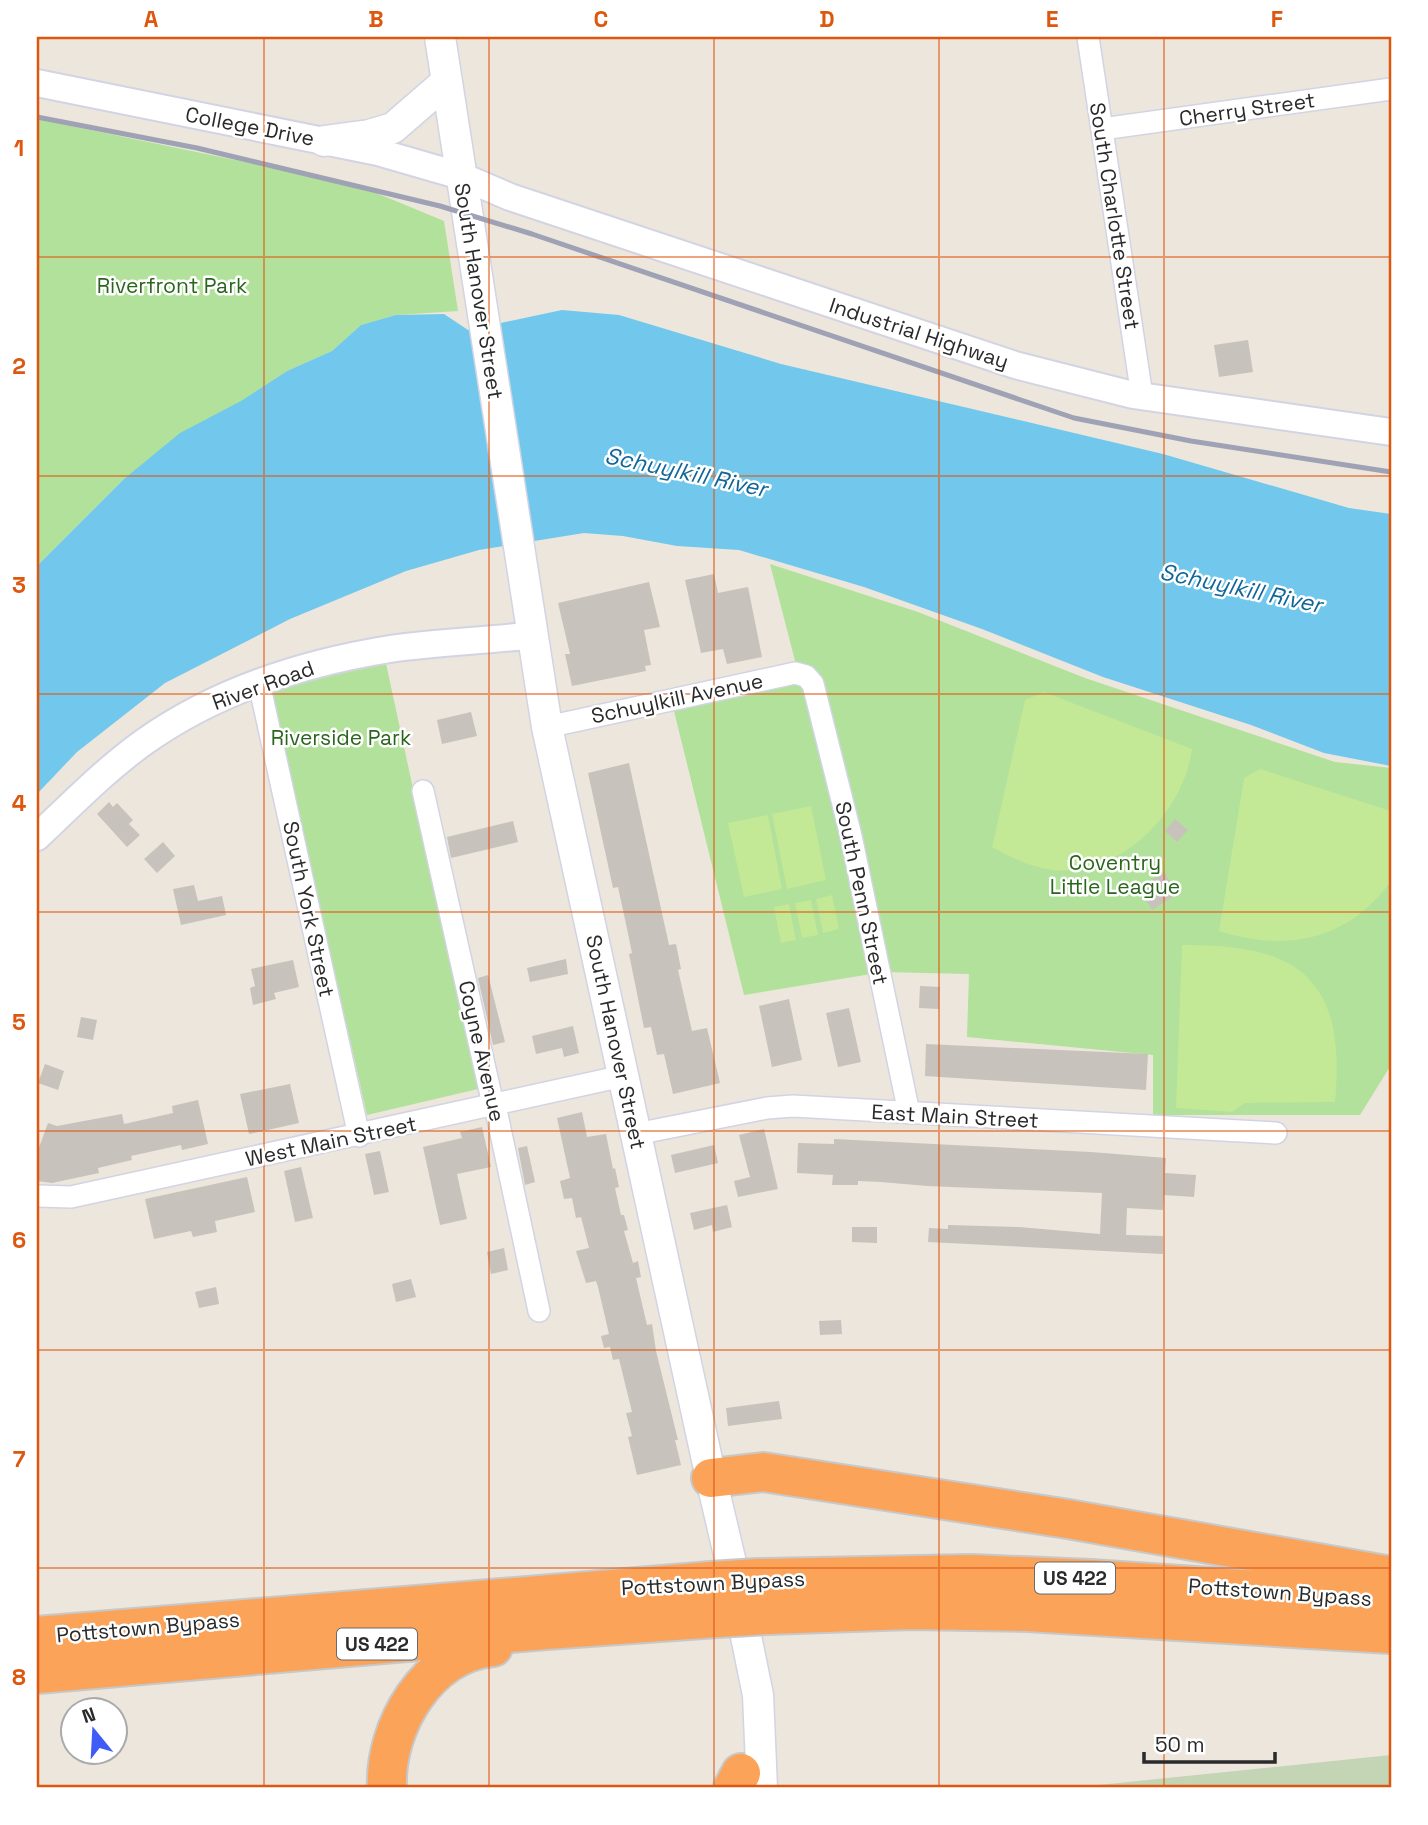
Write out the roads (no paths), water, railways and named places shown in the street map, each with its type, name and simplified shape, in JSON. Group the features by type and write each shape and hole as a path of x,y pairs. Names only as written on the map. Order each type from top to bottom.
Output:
{"highway":[{"path":"711,1478 763,1472 1068,1519 1391,1576"},
{"name":"Pottstown Bypass","path":"37,1636 758,1578 971,1574 1090,1579 1391,1600"},
{"name":"Pottstown Bypass","path":"37,1674 547,1630 743,1624 911,1610 1028,1612 1391,1634"},
{"path":"387,1788 388,1763 396,1732 407,1707 435,1674 454,1658 479,1648 529,1645 547,1630"}],"main road":[{"name":"South Hanover Street","path":"440,37 547,727 743,1624 744,1785"},
{"path":"324,141 369,135 393,128 446,82"}],"street":[{"name":"South Charlotte Street","path":"1088,37 1142,396"},
{"name":"College Drive","path":"37,83 378,152 461,176"},
{"name":"Cherry Street","path":"1102,129 1391,89"},
{"name":"Industrial Highway","path":"461,176 516,199 1015,365 1142,396 1391,432"},
{"name":"River Road","path":"37,837 104,774 144,743 179,720 259,683 339,659 392,649 533,635"},
{"name":"Schuylkill Avenue","path":"547,727 795,673 806,676"},
{"name":"South Penn Street","path":"806,676 813,684 851,836 909,1113"},
{"name":"South York Street","path":"259,683 359,1136"},
{"name":"Coyne Avenue","path":"423,791 539,1311"},
{"name":"West Main Street","path":"37,1196 71,1197 623,1076"},
{"name":"East Main Street","path":"636,1134 767,1108 793,1106 1276,1133"}],"water":[{"name":"Schuylkill River","path":"562,310 619,315 781,364 1163,454 1349,508 1391,514 1391,766 1324,753 1251,725 1103,677 982,629 864,587 739,550 677,546 623,536 584,533 479,550 406,571 290,619 165,683 77,752 37,794 37,566 124,479 180,433 241,401 287,371 332,351 361,325 396,315 444,314 468,330"}],"railway":[{"path":"37,117 197,148 440,206 532,234 1074,418 1191,441 1391,472"}],"park label":[{"name":"Riverfront Park","path":"172,285"},
{"name":"Riverside Park","path":"341,737"},
{"name":"Coventry Little League","path":"1115,874"}]}
